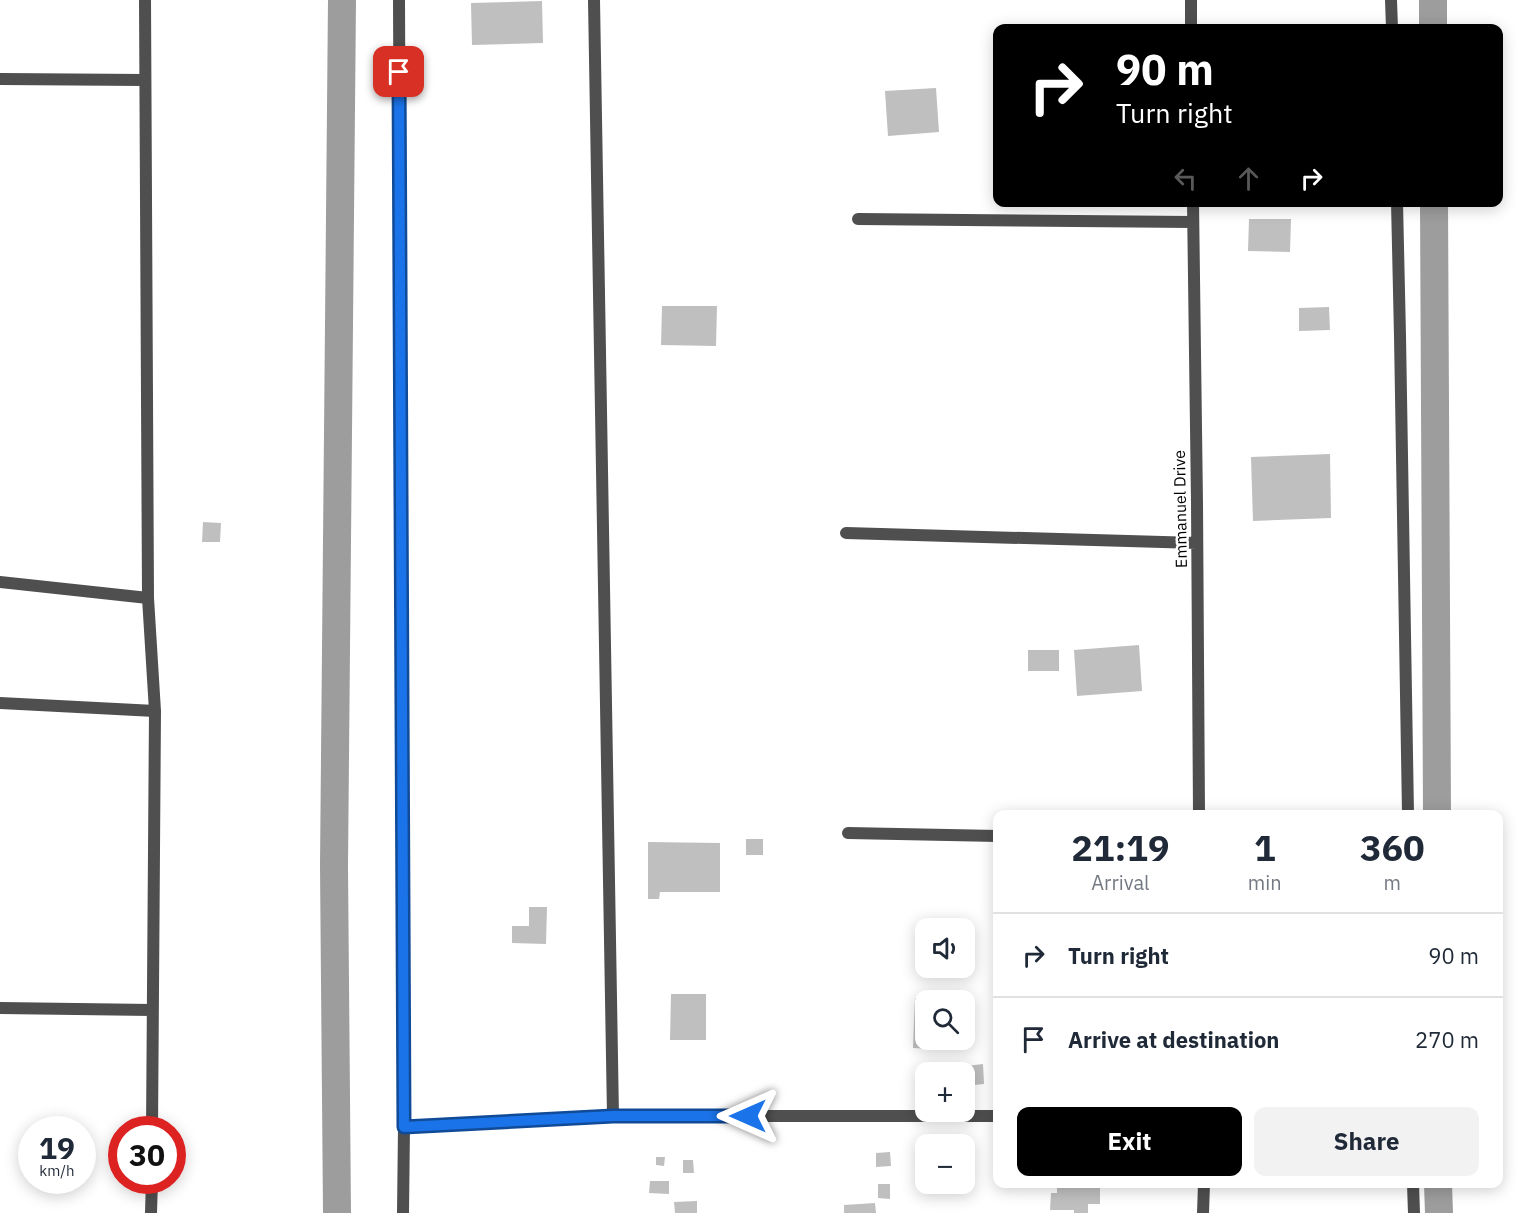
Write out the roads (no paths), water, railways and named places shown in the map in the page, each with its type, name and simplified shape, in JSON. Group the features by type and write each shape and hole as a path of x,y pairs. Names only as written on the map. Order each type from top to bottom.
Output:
{"street":[{"path":"145,0 148,598 155,711 152,1116"},
{"path":"399,0 403,1213"},
{"path":"594,0 613,1116"},
{"path":"1191,0 1191,24"},
{"path":"1391,0 1392,24"},
{"path":"0,79 146,80"},
{"name":"Emmanuel Drive","path":"1192,207 1199,810"},
{"path":"1397,207 1408,810"},
{"path":"858,219 1193,222"},
{"path":"846,533 1197,543"},
{"path":"0,582 148,598"},
{"path":"0,703 155,711"},
{"path":"848,833 993,836"},
{"path":"0,1008 152,1010"},
{"path":"404,1127 613,1116 993,1116"},
{"path":"1203,1213 1204,1188"},
{"path":"1413,1188 1414,1213"},
{"path":"152,1194 152,1213"}],"waterway":[{"path":"337,1213 334,866 342,0"},
{"path":"1433,0 1433,24"},
{"path":"1434,207 1437,810"},
{"path":"1438,1188 1439,1213"}]}
